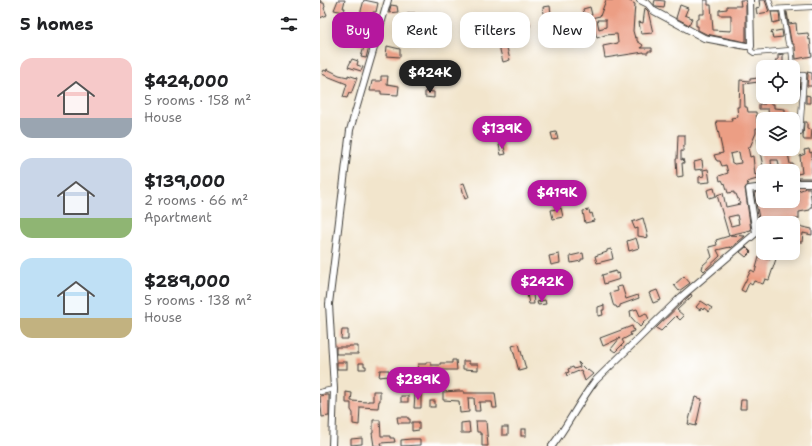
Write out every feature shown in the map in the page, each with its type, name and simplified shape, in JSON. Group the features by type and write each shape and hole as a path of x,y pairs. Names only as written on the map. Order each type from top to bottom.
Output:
{"street":[{"path":"332,446 334,389 329,304 350,130 388,0"},
{"path":"640,0 650,3 654,11 704,38 751,46"},
{"path":"750,0 751,51 754,53 791,50"},
{"path":"769,0 772,9 812,7"},
{"path":"782,9 788,43 791,46 792,60"},
{"path":"800,75 804,75 800,132"},
{"path":"800,183 812,183"},
{"path":"552,446 561,434 584,395 595,381 681,297 756,233 749,189 756,188"},
{"path":"320,392 334,389"}],"building":[{"path":"320,0 324,3 324,8 327,15 320,18"},
{"path":"338,0 345,0 343,8 345,8 344,12 334,10"},
{"path":"364,0 378,3 376,12 361,12"},
{"path":"606,0 628,0 635,4 633,31 635,38 637,37 637,41 643,45 641,48 652,48 652,51 648,51 648,53 644,52 605,58 603,46 618,43 617,34 605,35 597,38 596,17 600,16","holes":["597,20 606,20 606,27 599,29"]},
{"path":"655,0 665,1 664,8 656,7 654,4"},
{"path":"704,0 708,0 708,5 711,5 713,30 731,31 731,15 719,15 719,10 727,9 727,6 741,6 740,0 746,0 746,42 706,34 698,30 698,26 696,26 696,19 699,19 699,14 704,14"},
{"path":"759,0 765,0 769,12 757,14 756,8 760,7"},
{"path":"391,5 397,6 398,12 389,13"},
{"path":"680,5 688,8 685,15 692,18 689,25 676,18"},
{"path":"550,6 551,12 544,12 543,7"},
{"path":"590,7 591,12 584,12 583,9"},
{"path":"645,8 648,11 653,33 641,34 639,22 643,23"},
{"path":"771,12 779,12 780,21 773,23"},
{"path":"786,12 789,24 796,23 797,34 808,33 812,56 796,59 795,46 791,41"},
{"path":"782,30 783,37 773,38 771,32"},
{"path":"387,46 400,49 400,57 386,56"},
{"path":"364,48 368,48 366,58 361,57"},
{"path":"500,48 507,48 510,60 503,62"},
{"path":"783,54 783,60 778,60 778,55"},
{"path":"352,59 358,61 357,65 363,67 361,71 348,67"},
{"path":"327,69 339,75 348,77 348,75 357,78 351,94 349,93 347,98 343,97 347,84 322,74 324,70 326,71"},
{"path":"807,72 812,73 812,86 807,86"},
{"path":"381,76 388,76 387,84 399,86 398,95 381,94 381,91 370,91 372,81 381,81"},
{"path":"756,78 756,82 744,84 745,107 747,107 748,112 756,112 756,133 750,147 748,147 750,157 753,156 756,179 747,182 748,185 745,188 751,230 729,235 745,236 731,248 717,250 720,256 704,271 702,269 703,265 712,257 709,247 717,245 716,240 729,236 717,195 723,193 726,207 740,204 736,194 734,194 734,192 728,193 725,183 724,184 722,180 720,181 719,176 728,173 726,165 722,166 720,161 716,160 714,155 723,153 716,121 732,121 731,118 738,117 737,107 739,107 740,80 750,81 750,79","holes":["739,152 741,163 732,163 730,154","737,215 739,224 731,226 728,217"]},
{"path":"425,91 434,92 434,98 425,97"},
{"path":"806,95 810,96 810,103 806,103"},
{"path":"759,104 774,104 774,108 785,109 785,112 768,112 768,109 759,109"},
{"path":"804,122 807,122 807,129 812,130 811,140 804,140 803,138"},
{"path":"556,132 558,139 553,140 551,133"},
{"path":"678,135 685,135 685,146 683,146 683,151 681,151 681,160 683,159 684,163 682,163 683,176 677,177 676,159"},
{"path":"503,144 506,154 501,155 499,145"},
{"path":"809,149 810,153 812,152 812,178 800,178 800,173 802,173 800,156 805,154 804,150"},
{"path":"761,156 789,156 790,164 779,164 778,160 771,160 771,164 763,164"},
{"path":"702,160 703,169 695,170 694,162"},
{"path":"708,169 710,182 699,183 699,177 704,176 703,170"},
{"path":"464,183 469,197 465,199 461,184"},
{"path":"714,188 716,196 709,198 707,190"},
{"path":"810,188 812,207 810,207 810,210 799,212 799,216 759,216 757,208 800,208 800,190"},
{"path":"754,193 756,193 756,203"},
{"path":"561,208 563,217 553,219 551,210"},
{"path":"589,210 590,214 592,213 594,221 585,223 583,211"},
{"path":"643,218 648,237 645,238 638,236 638,228 635,229 632,222"},
{"path":"800,226 812,229 812,235 803,233 802,242 800,242"},
{"path":"636,238 639,248 629,251 627,241"},
{"path":"746,247 751,252 746,257 740,252"},
{"path":"611,249 613,259 597,263 595,256"},
{"path":"583,253 584,259 571,263 570,256"},
{"path":"559,254 560,263 551,265 549,256"},
{"path":"758,260 776,260 769,280 765,279 763,284 754,281 752,285 749,283 745,292 741,290 751,270 755,272"},
{"path":"616,271 616,274 619,273 620,279 604,284 602,275"},
{"path":"684,276 690,283 679,291 674,285"},
{"path":"533,283 537,294 533,294 534,304 529,304 527,294 524,293 524,286"},
{"path":"622,286 626,299 638,295 639,298 620,305 620,307 617,308 613,304 610,293 618,291 617,287"},
{"path":"657,290 661,300 653,303 649,293"},
{"path":"691,294 692,296 677,310 684,316 680,320 676,316 661,331 656,328"},
{"path":"545,300 546,304 538,305 537,302"},
{"path":"701,301 712,308 709,312 704,308 703,310 701,308 700,310 696,307"},
{"path":"604,305 604,310 602,310 603,315 598,316 598,307"},
{"path":"637,309 640,316 646,313 649,319 643,322 644,323 640,327 631,317 630,311"},
{"path":"632,326 634,331 630,333 631,335 622,340 624,343 615,352 611,349 620,338 603,346 600,338"},
{"path":"342,330 348,330 348,339 341,339"},
{"path":"519,344 526,369 519,371 512,346"},
{"path":"358,346 358,354 336,354 336,347"},
{"path":"452,360 456,360 457,370 417,370 418,364 426,364 426,362 431,362 431,365 440,365 440,363 452,363"},
{"path":"463,361 469,361 469,364 478,364 478,370 463,369"},
{"path":"337,362 347,362 347,369 337,369"},
{"path":"578,362 587,371 588,370 593,374 585,381 581,370 567,376 566,373 569,372 568,369 580,367"},
{"path":"359,363 364,363 366,369 359,369"},
{"path":"380,370 389,370 389,376 379,377"},
{"path":"373,391 380,391 378,408 360,407 359,425 353,424 351,403 346,403 346,392 352,393 351,401 368,402 373,401"},
{"path":"464,391 464,393 495,393 497,408 493,408 492,402 479,402 480,411 475,411 474,398 468,398 469,412 460,413 459,401 443,400 443,392"},
{"path":"415,394 421,394 421,408 414,408"},
{"path":"329,395 329,416 322,417 320,396"},
{"path":"401,396 408,396 408,402 401,402"},
{"path":"695,397 702,399 696,426 688,424"},
{"path":"741,400 746,400 746,409 740,409"},
{"path":"430,401 435,401 435,407 430,407"},
{"path":"397,417 408,417 408,419 410,419 410,423 398,423"},
{"path":"373,420 380,420 381,436 390,436 390,438 394,438 395,442 381,443 382,446 374,446 372,433"},
{"path":"476,421 486,421 488,446 482,446 482,434 477,432"},
{"path":"412,422 419,422 419,430 412,431"},
{"path":"469,422 470,433 461,433 461,423"},
{"path":"502,427 508,427 508,435 502,435"},
{"path":"521,429 526,429 526,436 521,436"},
{"path":"362,438 362,444 351,445 351,439"},
{"path":"420,439 420,445 401,446 401,440"}]}
